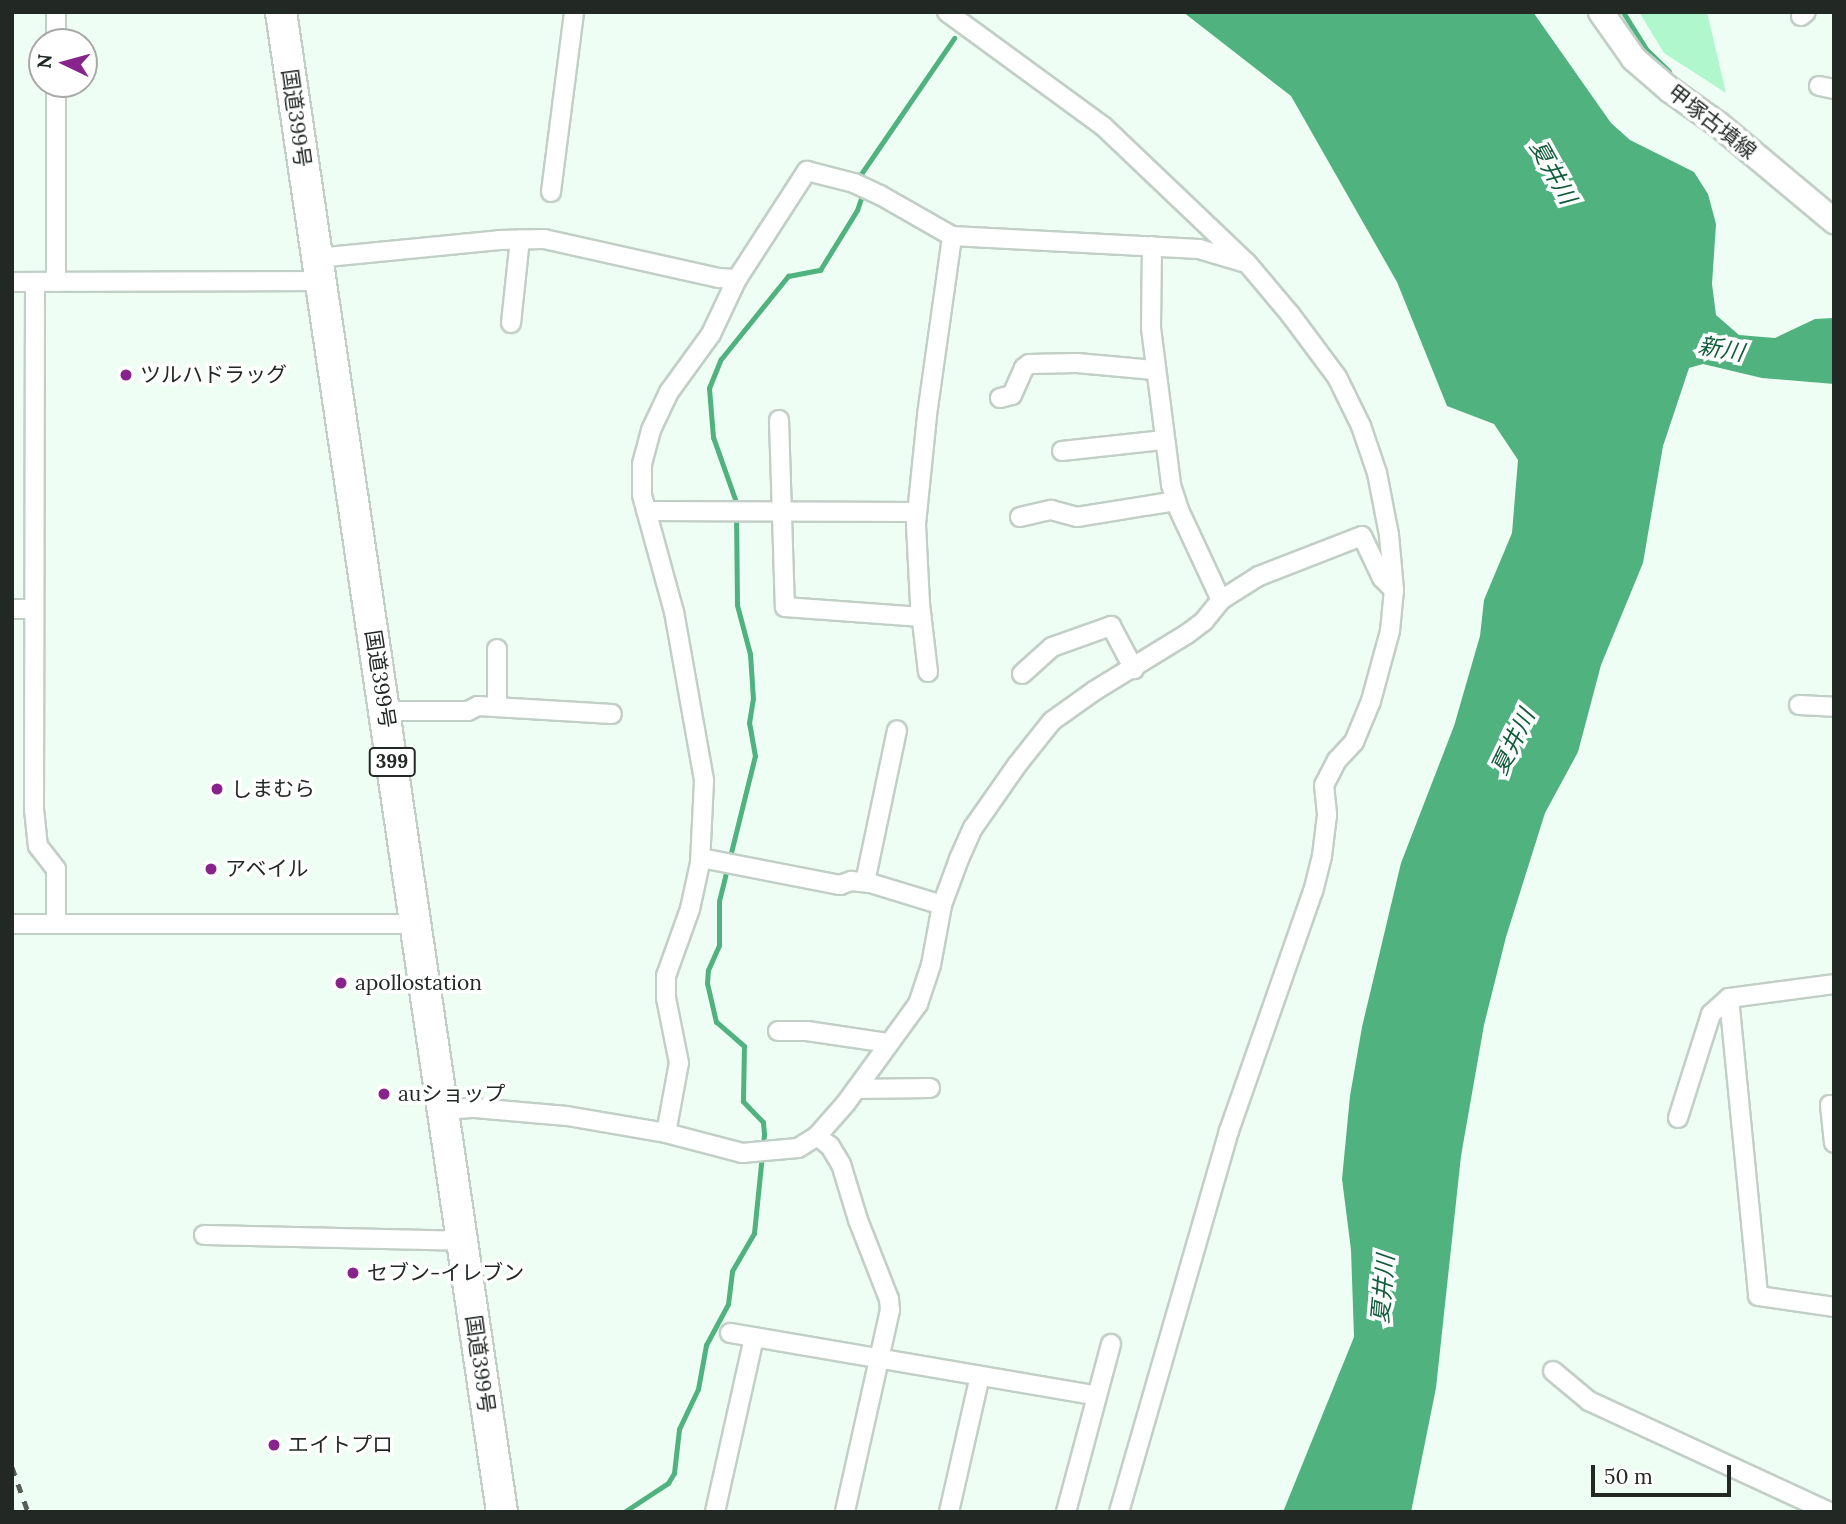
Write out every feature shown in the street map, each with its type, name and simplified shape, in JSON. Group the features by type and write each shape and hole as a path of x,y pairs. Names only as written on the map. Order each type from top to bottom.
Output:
{"highway":[{"name":"国道399号","path":"281,12 502,1512"}],"main road":[{"name":"甲塚古墳線","path":"1601,12 1634,58 1670,90 1719,125 1834,220"}],"street":[{"path":"551,192 575,12"},
{"path":"947,12 1103,126 1247,263 1290,314 1337,377 1361,426 1377,473 1389,536 1394,590 1390,631 1371,701 1354,742 1337,760 1324,785 1327,816 1322,856 1313,891 1229,1131 1119,1512"},
{"path":"56,98 56,282"},
{"path":"666,1133 676,1092 679,1063 666,998 666,976 690,909 701,858 704,780 674,612 642,495 642,464 651,430 668,392 711,334 737,279 807,171 854,183 952,236 1199,249 1247,263"},
{"path":"928,671 916,549 918,512 952,236"},
{"path":"511,323 520,239"},
{"path":"12,282 318,270 520,239 544,239 719,278 737,279"},
{"path":"1152,246 1151,328 1164,440 1176,501 1221,600"},
{"path":"35,282 35,830 38,846 56,869 56,924"},
{"path":"1000,398 1012,395 1024,368 1029,364 1077,363 1154,370"},
{"path":"779,420 785,607 922,617"},
{"path":"1062,451 1164,440"},
{"path":"1020,517 1051,510 1077,517 1176,501"},
{"path":"646,512 918,512"},
{"path":"443,1110 475,1108 567,1116 666,1133 750,1154 798,1148 817,1136 856,1089 918,1004 931,965 942,905 974,828 1017,765 1052,721 1204,621 1221,600 1259,576 1362,536 1382,578 1394,590"},
{"path":"12,609 33,609"},
{"path":"1022,674 1052,647 1111,626 1133,669"},
{"path":"497,649 497,707"},
{"path":"1799,705 1834,707"},
{"path":"384,711 497,707 612,714"},
{"path":"865,882 897,730"},
{"path":"701,858 840,885 851,881 865,882 942,905"},
{"path":"12,924 416,924"},
{"path":"1678,1118 1710,1014 1729,998 1834,984"},
{"path":"1729,998 1758,1296 1834,1307"},
{"path":"778,1031 807,1031 875,1039 887,1043"},
{"path":"856,1089 930,1088"},
{"path":"1834,1105 1830,1105 1834,1143"},
{"path":"817,1136 830,1146 841,1164 858,1220 889,1299 890,1310 845,1512"},
{"path":"204,1235 463,1241"},
{"path":"730,1333 1097,1396"},
{"path":"715,1512 754,1337"},
{"path":"1066,1512 1111,1344"},
{"path":"1553,1371 1589,1401 1829,1512"},
{"path":"949,1512 980,1376"}],"shaded area":[{"path":"1639,12 1707,12 1726,93 1664,53"}],"water":[{"path":"1183,12 1533,12 1611,123 1630,140 1694,172 1708,194 1716,224 1712,284 1716,315 1739,335 1775,338 1815,319 1834,318 1834,384 1762,378 1703,364 1689,368 1663,446 1643,563 1601,665 1578,752 1545,813 1506,937 1484,1025 1461,1156 1436,1388 1411,1512 1283,1512 1354,1337 1351,1250 1342,1179 1350,1096 1362,1027 1401,863 1454,726 1480,636 1484,600 1512,533 1518,460 1494,424 1447,406 1397,282 1291,96"}],"waterway":[{"path":"1623,12 1646,49 1669,71"},
{"path":"863,183 861,174 954,38"},
{"path":"624,1512 668,1483 674,1473 679,1429 698,1389 706,1345 728,1304 732,1271 754,1233 764,1134 763,1122 743,1101 744,1046 716,1022 707,983 708,970 719,945 719,901 755,756 749,723 753,699 750,654 737,605 736,502 713,437 709,388 721,359 788,276 820,270 857,210 863,193"}],"railway":[{"path":"12,1467 28,1512"}],"place":[{"name":"ツルハドラッグ","path":"126,375"},
{"name":"しまむら","path":"217,789"},
{"name":"アベイル","path":"211,869"},
{"name":"apollostation","path":"341,983"},
{"name":"auショップ","path":"384,1094"},
{"name":"セブン-イレブン","path":"353,1273"},
{"name":"エイトプロ","path":"274,1445"}],"water label":[{"name":"夏井川","path":"1553,172"},
{"name":"新川","path":"1721,349"},
{"name":"夏井川","path":"1513,742"},
{"name":"夏井川","path":"1383,1289"}]}
